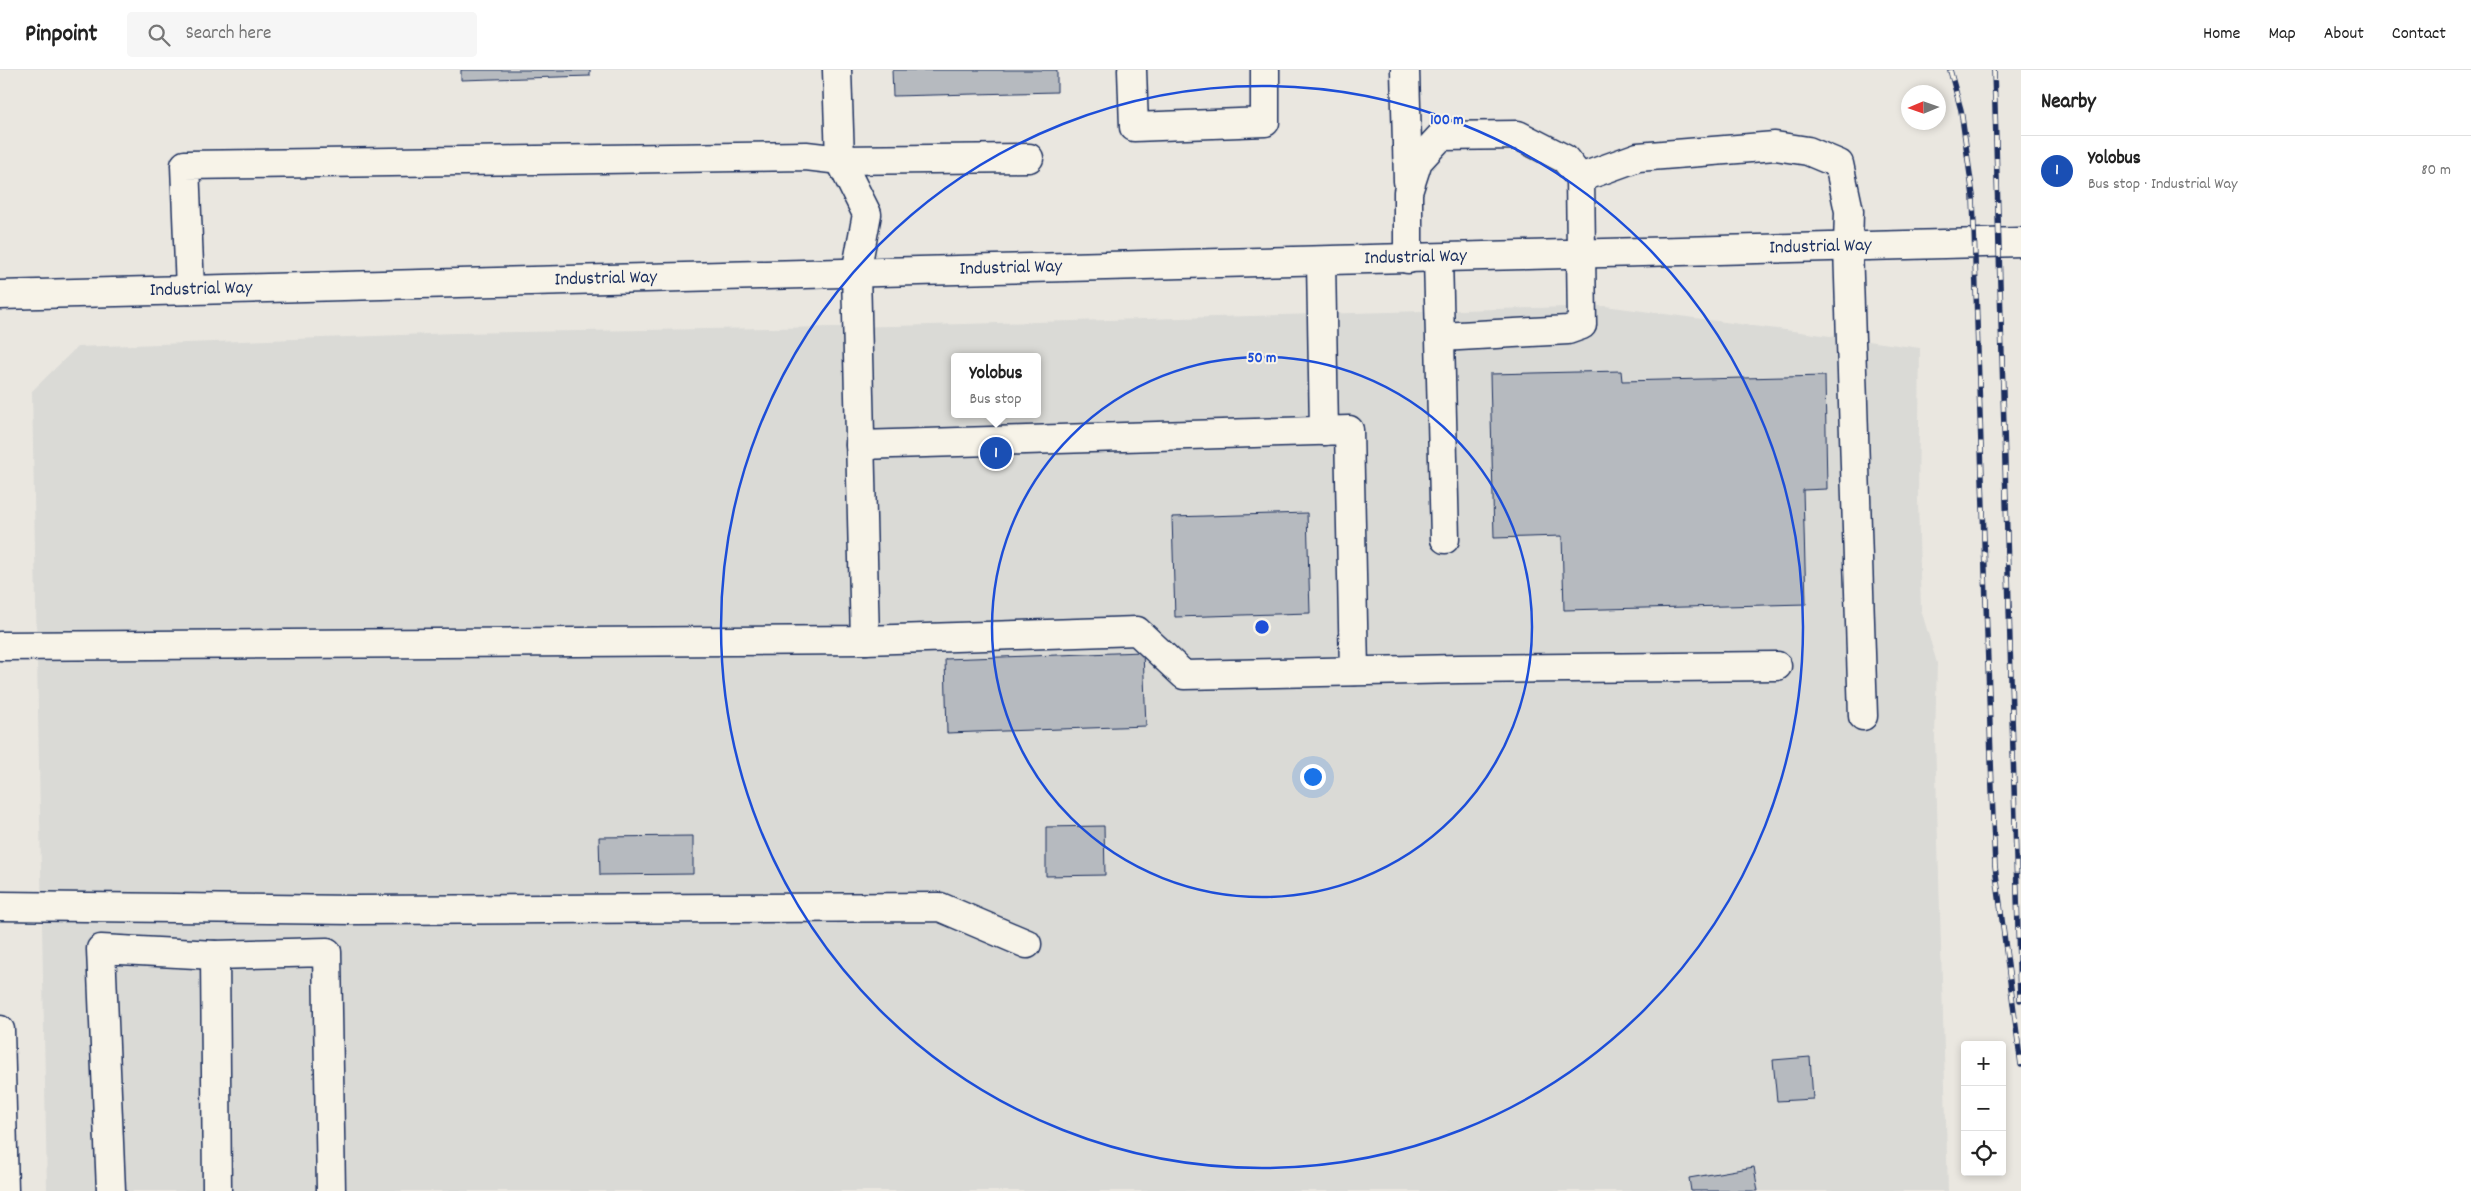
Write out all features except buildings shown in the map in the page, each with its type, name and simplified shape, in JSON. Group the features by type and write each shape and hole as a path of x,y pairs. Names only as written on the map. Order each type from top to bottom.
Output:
{"street":[{"path":"837,70 840,160 867,214 856,273 865,640"},
{"path":"1132,70 1134,126 1265,122 1265,70"},
{"path":"1405,70 1408,259"},
{"path":"1408,192 1418,161 1441,136 1518,135 1565,158 1580,178 1582,325 1568,330 1441,337"},
{"path":"1580,178 1638,157 1775,146 1808,151 1839,164 1849,211 1848,247 1863,716"},
{"path":"190,290 185,165 806,156 840,160 1029,158"},
{"name":"Industrial Way","path":"0,295 2021,242"},
{"path":"1438,258 1445,540"},
{"path":"1321,261 1324,431"},
{"path":"860,445 1350,430 1354,671"},
{"path":"0,646 865,640 1137,631 1184,675 1777,666"},
{"path":"0,906 353,910 940,907 1027,944"},
{"path":"111,1191 101,950 215,955 326,952 331,1191"},
{"path":"215,955 217,1191"},
{"path":"0,1030 4,1191"}],"shaded area":[{"path":"1605,306 1920,348 1918,499 1921,610 1937,663 1935,737 1948,1191 47,1191 32,391 77,347 455,333 895,326"}],"railway":[{"path":"1950,70 1961,110 1973,196 1995,866 2021,1065"},
{"path":"1994,70 2020,1000"}],"place":[{"name":"Yolobus","path":"996,453"}]}
